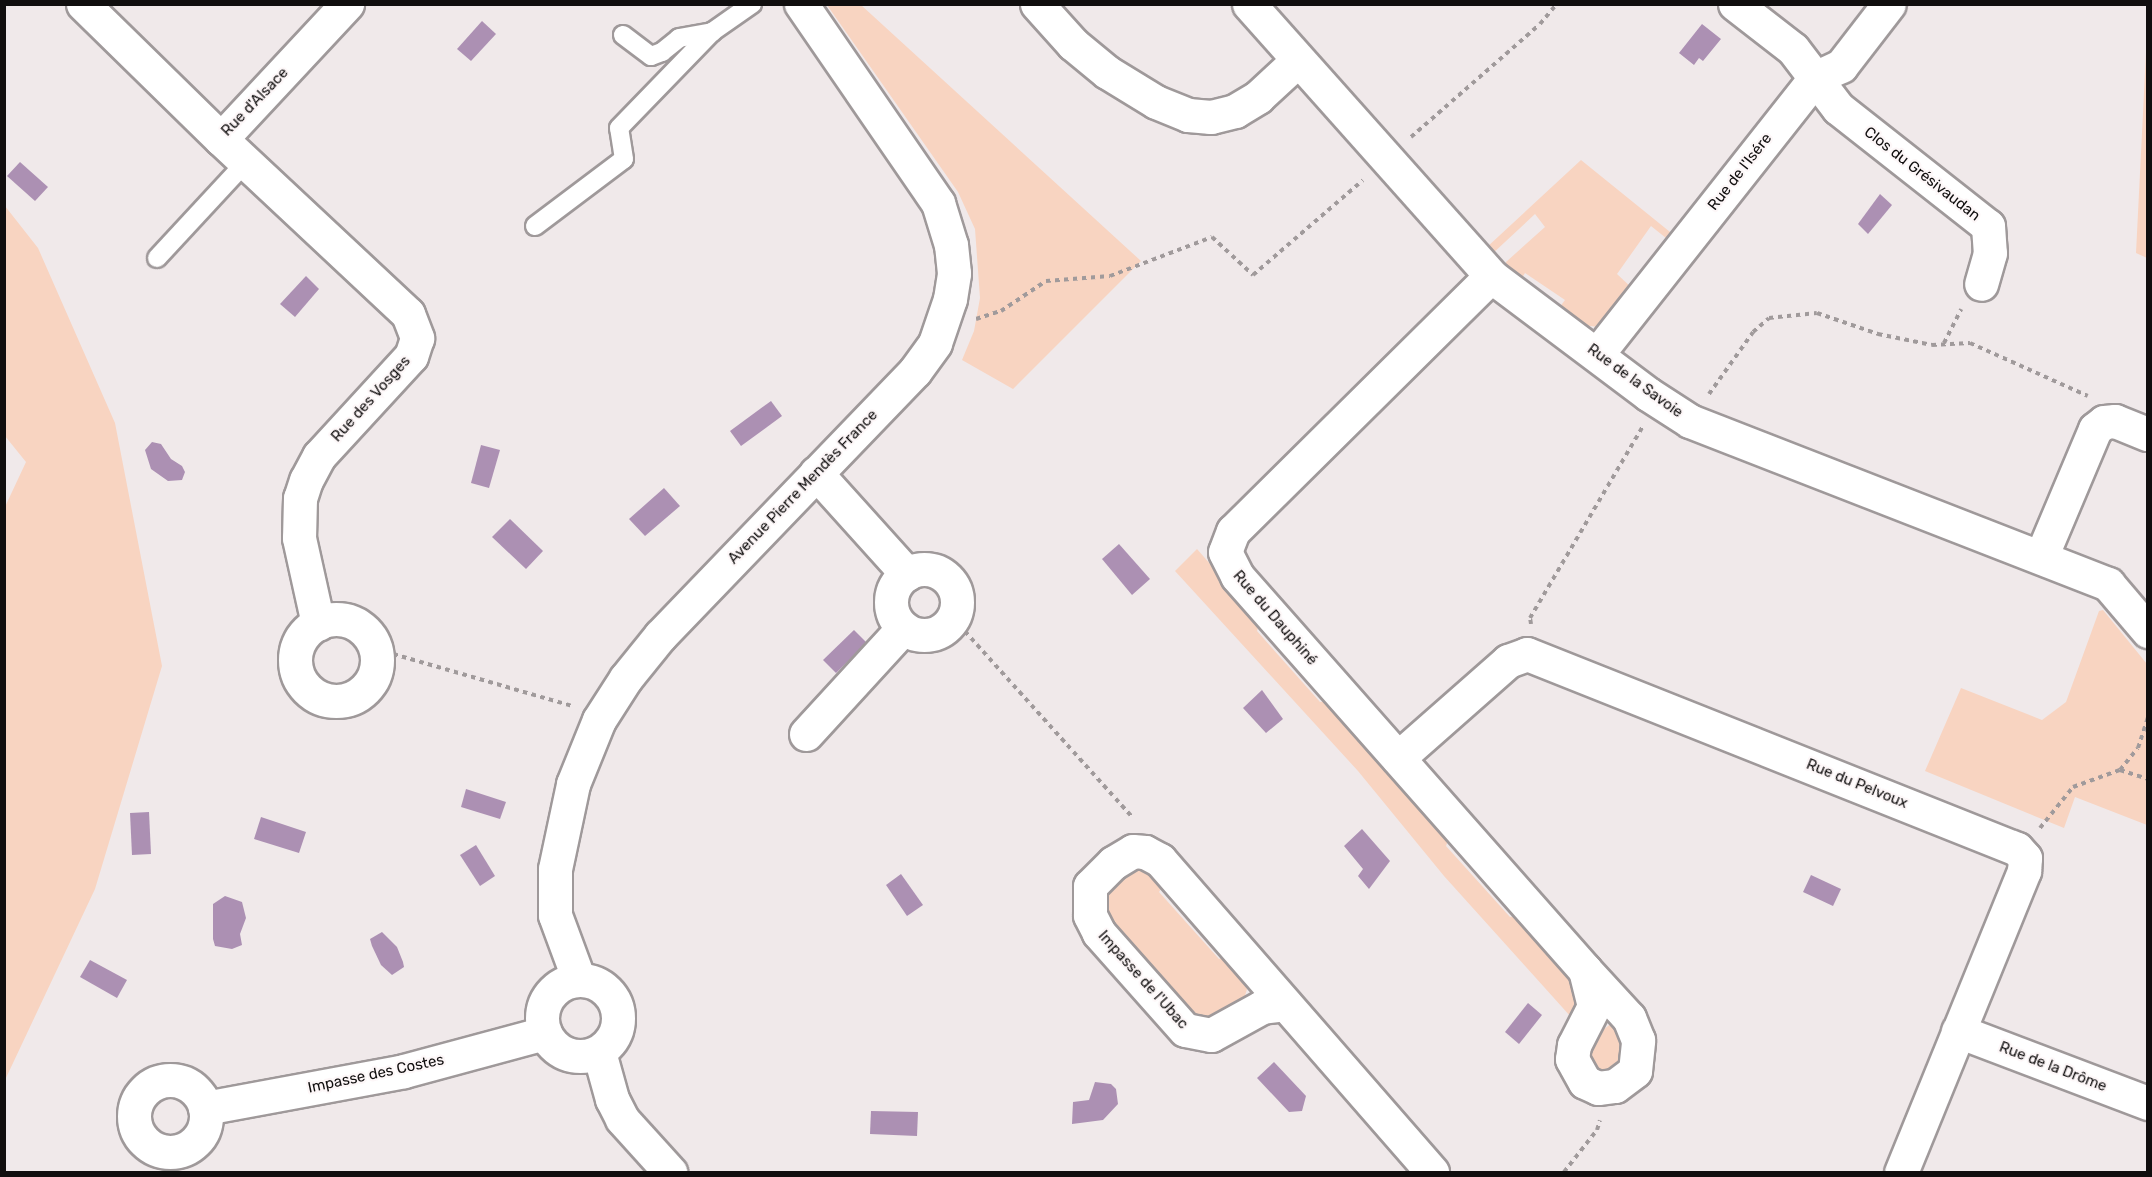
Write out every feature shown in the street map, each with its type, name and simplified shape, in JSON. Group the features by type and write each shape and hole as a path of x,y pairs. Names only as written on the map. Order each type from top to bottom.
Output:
{"street":[{"name":"Rue d'Alsace","path":"83,4 221,139 347,4"},
{"name":"Avenue Pierre Mendès France","path":"579,980 555,915 555,869 573,784 599,720 641,657 926,357 946,314 954,273 949,233 938,203 801,4"},
{"path":"1037,4 1073,44 1107,72 1142,95 1188,114 1211,117 1235,111 1258,97 1298,60"},
{"name":"Rue de la Savoie","path":"1249,4 1385,160 1491,276 1659,400 1690,421 2108,584 2148,631"},
{"path":"1735,4 1793,50 1815,78 1840,66 1889,4"},
{"name":"Clos du Grésivaudan","path":"1815,78 1838,108 1989,226 1990,253 1981,284"},
{"name":"Rue de l'Isére","path":"1598,353 1815,78"},
{"name":"Rue des Vosges","path":"221,139 408,314 417,338 411,356 320,456 306,480 300,498 299,538 318,624"},
{"name":"Rue du Dauphiné","path":"1491,276 1233,531 1225,547 1237,576 1629,1018 1640,1048 1635,1071 1623,1083 1608,1087 1585,1082 1572,1059 1574,1045 1594,1006 1585,970"},
{"path":"2041,557 2088,440 2104,423 2122,423 2148,434"},
{"path":"816,473 907,574"},
{"path":"926,569 949,581 957,605 953,618 934,634 921,636 903,628 892,612 891,599 894,587 907,574 926,569"},
{"path":"329,620 352,623 363,629 376,649 374,677 365,689 340,701 326,700 313,694 297,672 298,644 318,624 329,620"},
{"path":"806,734 903,628"},
{"path":"1398,758 1508,661 1532,655"},
{"name":"Rue du Pelvoux","path":"1532,655 2011,845 2025,858"},
{"path":"1140,850 1160,860 1432,1173"},
{"name":"Impasse de l'Ubac","path":"1140,850 1119,859 1095,878 1088,895 1090,915 1099,933 1180,1024 1192,1033 1211,1035 1262,1007 1285,1004"},
{"path":"1901,1173 2021,878 2025,858"},
{"path":"579,980 603,987 617,1008 615,1033 599,1052 574,1056 561,1052 545,1033 543,1008 549,997 567,982 579,980"},
{"name":"Rue de la Drôme","path":"1958,1031 2148,1103"},
{"name":"Impasse des Costes","path":"206,1108 404,1071 545,1033"},
{"path":"599,1052 612,1099 622,1119 670,1173"}],"lane":[{"path":"535,226 624,159 620,128 712,32 752,4"},
{"path":"623,35 651,56 662,52 679,38 712,32"},
{"path":"157,258 246,162"}],"path":[{"path":"969,322 1001,311 1046,281 1110,276 1212,237 1253,275 1540,24 1557,4"},
{"path":"1690,421 1754,332 1769,318 1817,313 1889,336 1932,345 1970,343 2086,392 2104,423"},
{"path":"1532,655 1530,618 1659,400"},
{"path":"953,618 1123,803 1139,827 1140,850"},
{"path":"376,649 576,707 599,720"},
{"path":"2025,858 2045,818 2073,788 2120,770 2138,748 2148,717"},
{"path":"2120,770 2148,779"},
{"path":"1564,1173 1598,1130 1608,1087"}],"shaded area":[{"path":"827,5 861,5 1141,261 1013,389 962,360 974,331 980,298 975,229 958,192"},
{"path":"482,21 496,34 471,61 457,49"},
{"path":"1702,24 1721,39 1703,61 1699,58 1694,65 1679,53"},
{"path":"2147,33 2147,258 2136,253"},
{"path":"1581,160 1675,236 1671,242 1651,226 1617,274 1633,289 1598,327 1583,325 1559,308 1565,300 1525,273 1520,281 1506,269 1506,262 1545,227 1535,214 1491,255 1486,248"},
{"path":"20,162 48,187 35,201 7,176"},
{"path":"1880,194 1892,205 1868,234 1858,224"},
{"path":"5,206 38,248 115,423 162,666 95,889 5,1080 4,509 26,462 5,436"},
{"path":"306,276 319,289 295,317 280,304"},
{"path":"771,401 782,416 741,446 730,431"},
{"path":"152,442 161,444 171,459 182,466 185,472 182,480 168,481 151,469 145,450"},
{"path":"481,445 500,450 489,488 471,483"},
{"path":"664,488 680,506 645,536 629,519"},
{"path":"510,519 543,551 526,569 492,537"},
{"path":"1119,544 1150,579 1132,595 1102,559"},
{"path":"1197,549 1260,621 1257,631 1320,702 1332,700 1450,835 1446,846 1510,917 1521,915 1577,978 1575,1009 1571,1017 1444,876 1358,771 1175,571"},
{"path":"2103,610 2147,664 2147,825 2075,797 2064,828 1925,771 1961,688 2042,720 2066,702 2099,611"},
{"path":"854,630 867,643 836,673 823,660"},
{"path":"1262,690 1283,719 1266,733 1243,708"},
{"path":"466,789 506,802 500,819 461,807"},
{"path":"149,812 151,854 132,855 130,813"},
{"path":"261,817 306,832 299,853 254,839"},
{"path":"1362,829 1390,861 1369,889 1358,876 1363,869 1344,846"},
{"path":"476,845 495,876 480,886 460,855"},
{"path":"1143,868 1165,882 1159,892 1219,959 1230,955 1245,974 1247,989 1242,1006 1218,1023 1189,1017 1112,929 1102,897 1128,869"},
{"path":"901,874 923,905 907,916 886,885"},
{"path":"1811,875 1841,889 1833,906 1803,892"},
{"path":"225,896 242,902 246,918 240,934 242,945 232,949 215,946 213,939 213,904"},
{"path":"382,932 397,947 403,962 404,967 392,975 381,965 370,939"},
{"path":"90,960 127,980 117,998 80,977"},
{"path":"1528,1003 1542,1015 1519,1044 1505,1032"},
{"path":"1612,1023 1618,1024 1628,1047 1612,1077 1586,1065 1592,1038"},
{"path":"1274,1062 1306,1096 1302,1111 1289,1112 1257,1078"},
{"path":"1095,1082 1111,1084 1116,1089 1118,1104 1103,1120 1072,1124 1073,1102 1089,1100"},
{"path":"871,1111 918,1112 917,1136 870,1134"}]}
